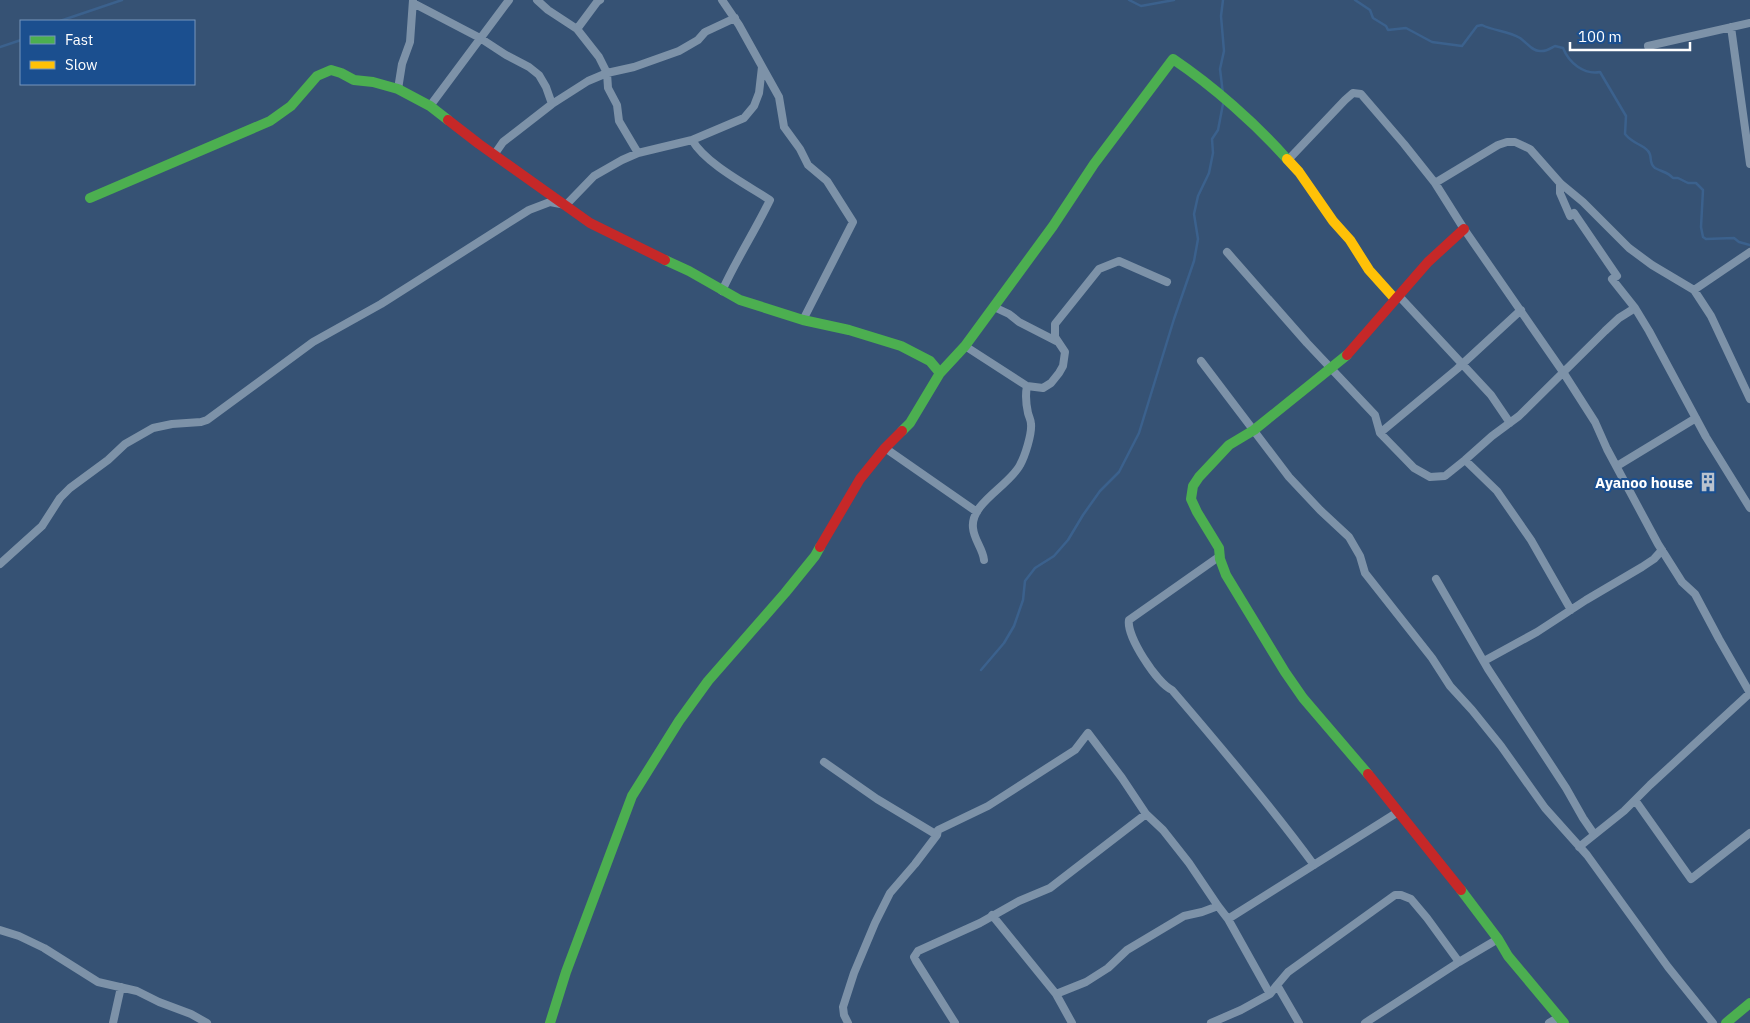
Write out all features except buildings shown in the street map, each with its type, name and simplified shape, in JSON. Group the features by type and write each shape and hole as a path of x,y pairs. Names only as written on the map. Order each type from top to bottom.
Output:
{"street":[{"path":"430,106 509,0"},
{"path":"537,0 548,10 577,28 599,57 607,73 608,88 616,105 619,121 638,153"},
{"path":"577,28 600,0"},
{"path":"722,0 735,18 779,97 784,127 800,149 808,165 827,181 853,222 803,320"},
{"path":"398,89 402,64 410,42 413,1 529,67 539,75 552,104"},
{"path":"494,155 502,142 552,104 588,81 607,73 634,67 679,51 698,40 704,32 735,18"},
{"path":"1648,46 1750,23"},
{"path":"1731,27 1750,164"},
{"path":"550,1023 566,972 618,836 624,814 632,796 679,721 708,681 744,637 816,556 860,479 885,448 910,424 940,373 965,346 994,307 1053,226 1094,164 1173,59 1189,70 1266,135 1299,172 1333,221 1350,240 1369,270 1491,395 1510,423"},
{"path":"566,205 594,176 622,160 638,153 692,140 744,118 754,106 759,93 762,67"},
{"path":"90,198 270,121 291,106 317,76 331,70 354,80 373,82 398,89 430,106 494,155 590,223 689,271 740,300 803,320 849,330 901,346 930,361 940,373"},
{"path":"1288,160 1345,100 1353,93 1361,94 1435,183 1464,229 1563,372 1595,422 1635,503 1662,550 1682,582 1695,594 1718,639 1750,693 1624,811 1579,847"},
{"path":"692,140 697,149 718,166 770,200 748,243 730,272 722,291"},
{"path":"1435,183 1506,142 1515,142 1530,149 1560,183 1583,202 1629,248 1652,265 1694,290 1712,316 1750,399"},
{"path":"1560,183 1560,193 1570,216 1574,213 1617,276 1612,279 1635,308 1649,331 1696,418 1750,508"},
{"path":"0,564 42,526 60,498 70,488 108,460 125,444 154,428 206,420 313,342 382,304 512,220 529,210 550,202 566,205"},
{"path":"1464,229 1428,262 1346,356 1254,430 1229,445 1199,476 1191,491 1192,503 1220,548 1220,556 1226,575 1289,678 1303,698 1375,782 1468,899 1498,939 1508,956 1561,1020 1549,1023"},
{"path":"1227,252 1331,369 1375,415 1380,433 1414,468 1430,477 1445,476 1519,416 1612,324 1635,308"},
{"path":"1694,290 1750,252"},
{"path":"965,346 1026,386 1043,388 1051,383 1063,366 1065,352 1055,337 1055,324 1099,269 1119,261 1167,282"},
{"path":"994,307 1058,342"},
{"path":"1380,433 1462,364 1521,310"},
{"path":"1201,361 1299,488 1349,537 1360,556 1365,573 1432,658 1450,686 1501,746 1545,808 1587,855 1668,967 1713,1023"},
{"path":"984,560 977,544 973,523 977,512 985,501 1008,481 1021,465 1031,432 1031,422 1025,399 1026,386"},
{"path":"1617,466 1696,418"},
{"path":"885,448 977,512"},
{"path":"1465,460 1497,491 1531,540 1571,610"},
{"path":"1484,661 1537,632 1642,567 1654,559 1662,550"},
{"path":"1220,556 1129,620 1128,626 1145,663 1167,688 1172,690 1203,727 1295,838 1314,866"},
{"path":"1436,579 1484,661 1566,788 1582,818 1594,834"},
{"path":"848,1023 842,1006 874,923 890,892 915,864 937,835 938,830 981,811 1074,750 1088,733 1146,814 1163,830 1190,863 1228,919 1270,994"},
{"path":"824,762 877,799 937,835"},
{"path":"1635,800 1691,879 1750,833"},
{"path":"1228,919 1398,812"},
{"path":"954,1023 914,957 921,949 1050,888 1146,814"},
{"path":"1211,1023 1241,1010 1270,994 1288,972 1395,895 1411,899 1459,962"},
{"path":"1056,994 1086,982 1108,968 1126,950 1184,916 1218,906"},
{"path":"992,915 1056,994 1072,1023"},
{"path":"0,930 19,936 44,948 98,982 137,991 207,1023"},
{"path":"1365,1023 1498,939"},
{"path":"1277,985 1299,1023"},
{"path":"113,1023 121,987"},
{"path":"1726,1023 1750,1003"}],"waterway":[{"path":"63,20 122,0"},
{"path":"1129,0 1141,6 1174,0"},
{"path":"1223,0 1221,16 1224,51 1220,69 1223,94"},
{"path":"1355,0 1370,10 1373,18 1386,26 1388,30 1406,28 1432,42 1462,46 1477,26 1482,25 1520,38 1537,51 1548,50 1555,46 1563,48 1578,67 1588,72 1600,72 1626,116 1625,134 1648,151 1653,166 1673,178 1678,178 1688,183 1696,183 1703,190 1701,227 1703,237 1706,239 1734,238 1739,242 1750,245"},
{"path":"0,47 20,40"},
{"path":"981,670 1004,643 1014,626 1023,600 1025,581 1035,568 1054,556 1068,540 1100,491 1119,472 1139,433 1194,261 1198,239 1194,214 1198,196 1209,173 1213,153 1212,139 1218,130 1223,104"}],"traffic: fast":[{"path":"902,431 910,423 940,373 965,346 1053,226 1094,164 1173,59 1233,106 1287,159"},
{"path":"90,198 270,121 291,106 317,76 331,70 354,80 373,82 398,89 430,106 448,120"},
{"path":"665,260 689,271 740,300 803,320 849,330 901,346 930,361 940,373"},
{"path":"1347,355 1254,430 1229,445 1199,477 1193,486 1191,499 1219,548 1220,559 1226,575 1285,672 1303,698 1368,774"},
{"path":"550,1023 566,972 632,796 679,721 708,681 785,593 820,547"},
{"path":"1461,890 1498,939 1508,956 1564,1023"},
{"path":"1726,1023 1750,1003"}],"traffic: slow":[{"path":"1287,159 1299,172 1333,221 1350,240 1369,270 1395,299"}],"traffic: jam":[{"path":"448,120 590,223 665,260"},
{"path":"1347,355 1428,262 1464,229"},
{"path":"820,547 860,479 885,448 902,431"},
{"path":"1368,774 1461,890"}],"place":[{"name":"Ayanoo house","path":"1708,482"}]}
